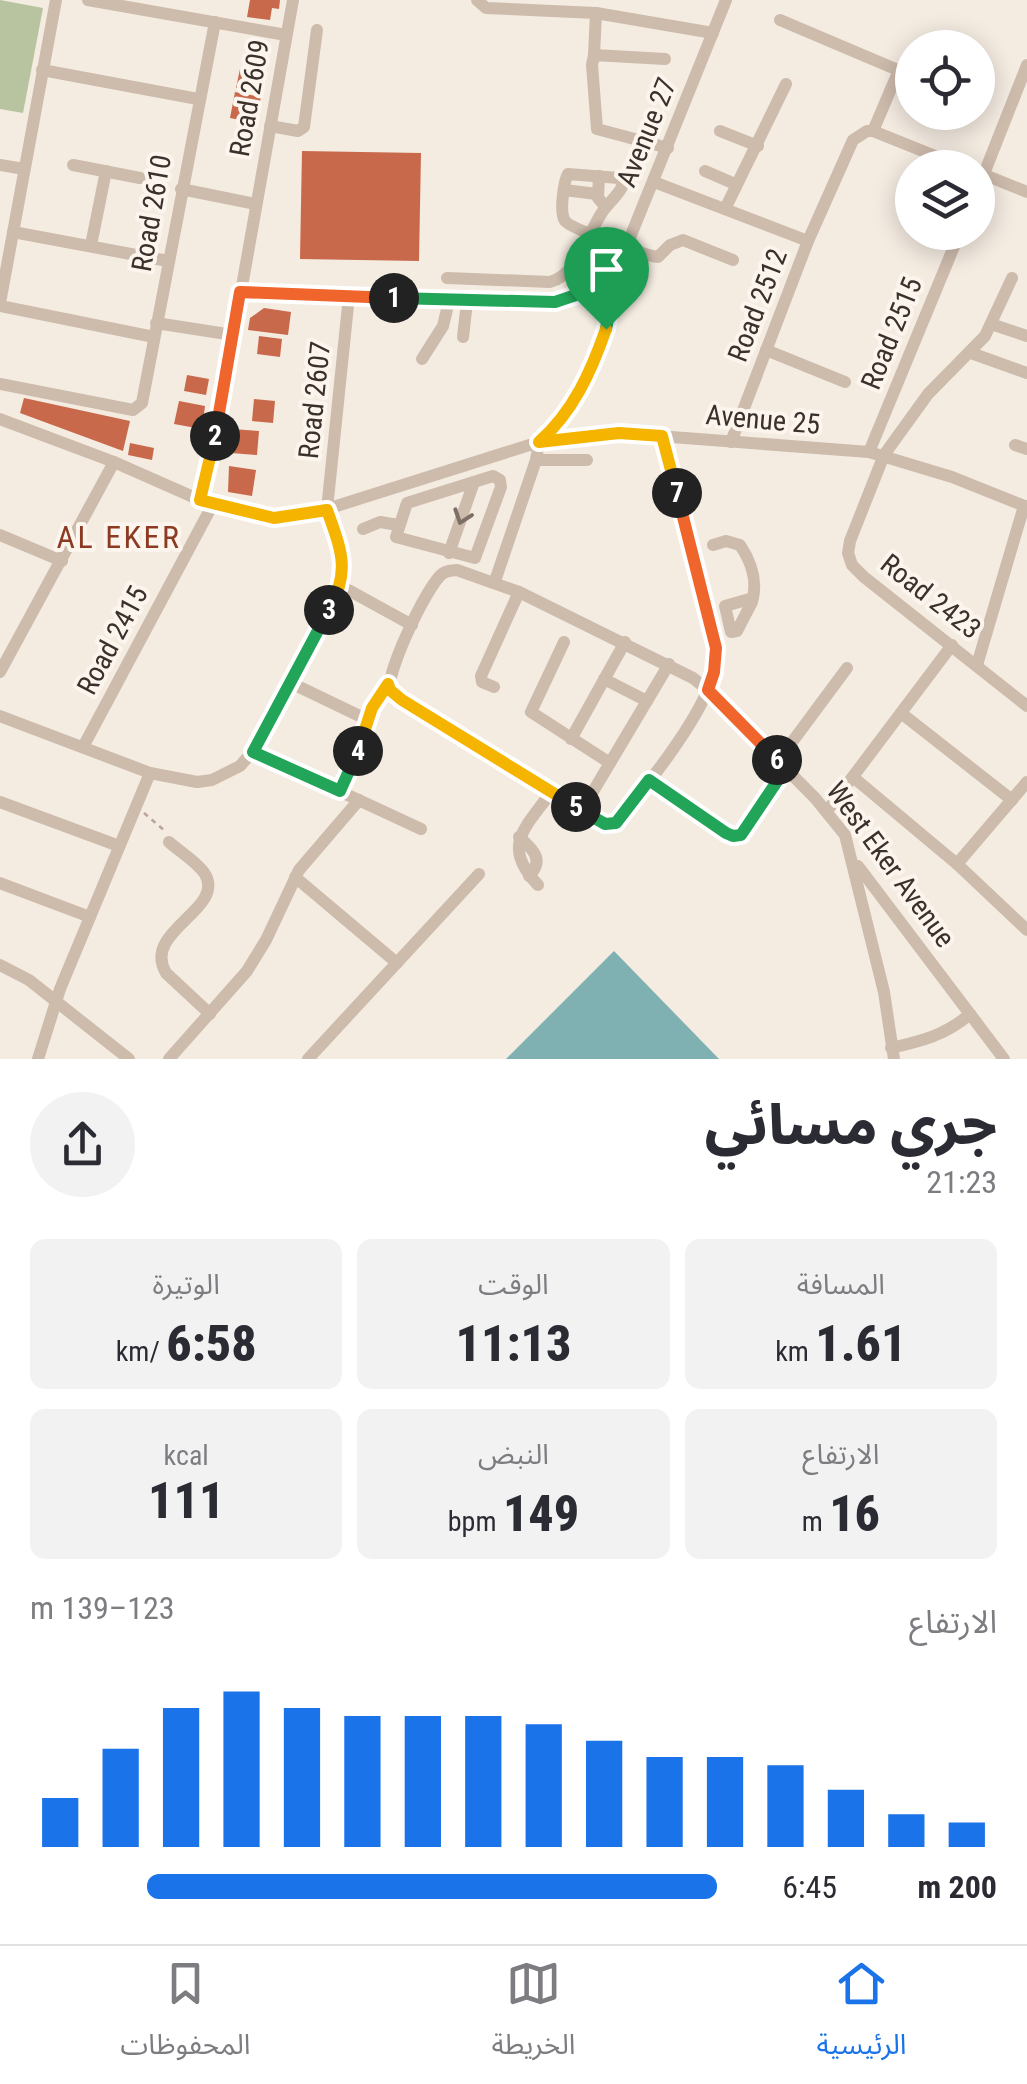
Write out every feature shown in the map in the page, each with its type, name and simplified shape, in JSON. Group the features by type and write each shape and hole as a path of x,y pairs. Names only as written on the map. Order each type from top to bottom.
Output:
{"street":[{"path":"56,0 0,305 155,330 233,335"},
{"path":"88,0 151,5 286,35"},
{"name":"Road 2609","path":"206,502 293,0"},
{"path":"477,0 486,8 596,12 713,33"},
{"name":"Avenue 27","path":"539,442 558,425 592,367 606,329 619,265 726,0"},
{"path":"596,12 597,129 668,148"},
{"path":"780,20 895,69"},
{"name":"Road 2610","path":"0,384 133,410 144,399 215,22"},
{"path":"270,126 298,131 304,127 317,30"},
{"path":"594,55 665,59"},
{"path":"990,150 1027,65"},
{"path":"42,70 198,99"},
{"path":"895,77 872,132 918,150"},
{"path":"725,209 786,84"},
{"path":"720,131 758,146"},
{"name":"Road 2512","path":"731,442 847,149 859,134 872,132"},
{"path":"0,165 24,169"},
{"path":"73,165 140,178"},
{"path":"91,245 106,171"},
{"path":"705,171 735,184"},
{"path":"564,190 601,200 621,191 623,182 619,178 566,174 564,190 565,220 654,257 674,242 684,240 733,260"},
{"path":"447,278 554,282 565,274 592,234 601,200 599,176"},
{"path":"995,180 1027,192"},
{"name":"Road 2512","path":"654,182 808,241"},
{"path":"181,189 256,204"},
{"path":"12,232 168,261"},
{"name":"Road 2515","path":"876,454 953,250"},
{"path":"240,292 544,304 566,300 594,286 619,265"},
{"path":"876,454 970,352 991,324 1012,278"},
{"name":"Road 2607","path":"327,510 349,296"},
{"path":"422,359 443,326 448,301"},
{"path":"463,338 467,302"},
{"path":"991,324 1027,336"},
{"path":"766,350 845,382"},
{"path":"970,352 1027,373"},
{"path":"0,418 206,502"},
{"name":"Avenue 25","path":"206,502 274,518 327,510 539,442 619,433 876,454 952,477 1026,507"},
{"path":"388,684 402,700 551,792 608,824 618,820 708,690 716,660 709,618 662,436"},
{"path":"496,582 539,442"},
{"name":"Road 2423","path":"876,454 850,541 848,554 852,565 1027,706"},
{"path":"536,460 586,460"},
{"path":"0,672 114,462"},
{"path":"493,476 500,480 494,510 475,558 397,539 407,503 493,476"},
{"path":"449,553 474,482"},
{"name":"Road 2415","path":"83,747 206,502"},
{"name":"Road 2423","path":"977,665 1026,507"},
{"path":"2,722 150,773 197,782 212,780 240,766 253,752 341,586 342,554 327,510"},
{"path":"494,510 514,527"},
{"path":"363,528 380,522 398,525"},
{"path":"488,527 514,527"},
{"path":"0,536 62,561"},
{"path":"713,545 731,542 743,549 754,574 753,598 735,632 729,631 725,614 728,604 753,598"},
{"name":"West Eker Avenue","path":"412,625 438,578 457,570 496,582 625,642 708,690 846,834 853,860 1004,1059"},
{"path":"340,791 377,698 388,684 412,625 341,586"},
{"path":"494,687 480,678 519,592"},
{"path":"709,618 725,614"},
{"path":"564,642 530,708 535,717 610,763"},
{"path":"571,738 625,642"},
{"path":"827,812 952,645"},
{"path":"582,810 669,664"},
{"path":"649,780 733,836 747,829 782,764 847,668"},
{"path":"604,678 647,701"},
{"path":"290,683 368,720"},
{"path":"901,712 1012,800"},
{"path":"253,752 421,829"},
{"path":"38,1059 90,917 150,773"},
{"path":"853,777 1024,920"},
{"path":"957,864 1027,782"},
{"path":"534,880 518,854 520,837 551,792"},
{"path":"169,1059 258,956 295,877 359,800"},
{"path":"0,802 120,846"},
{"path":"170,842 204,872 208,889 204,899 163,946 161,964 210,1014"},
{"path":"853,860 884,992 893,1054 954,1028 970,1014"},
{"path":"308,1059 479,874"},
{"path":"295,877 397,963"},
{"path":"0,883 90,917"},
{"path":"0,966 29,980 129,1059"}],"path":[{"path":"136,806 168,834 170,842"}],"green space":[{"path":"0,0 43,8 23,113 0,109"}],"water":[{"path":"614,951 719,1059 506,1059"}],"building":[{"path":"250,0 280,0 279,9 272,8 270,20 247,17"},
{"path":"240,69 263,74 259,93 236,88"},
{"path":"235,92 261,97 258,112 252,111 250,122 230,118"},
{"path":"302,151 421,153 419,261 300,259"},
{"path":"264,308 291,312 288,335 248,330 250,318"},
{"path":"259,336 282,339 280,357 257,354"},
{"path":"187,375 209,379 206,395 184,391"},
{"path":"24,398 130,421 123,451 20,413"},
{"path":"254,399 275,401 273,423 252,421"},
{"path":"179,401 205,406 204,414 210,415 207,430 174,424"},
{"path":"232,429 259,431 257,455 231,453"},
{"path":"130,443 154,448 152,460 128,455"},
{"path":"229,466 256,470 252,496 228,492"}],"district":[{"name":"AL EKER","path":"119,537"}],"route":[{"path":"619,265 606,329 573,402 558,425 539,442 619,433 662,436 714,636 716,660 708,690 786,768 747,829 741,835 726,833 649,780 616,823 605,824 394,695 388,684 372,708 340,791 253,752 341,586 344,566 327,510 290,518 259,517 200,500 240,292 544,304 585,292 619,265"}]}
